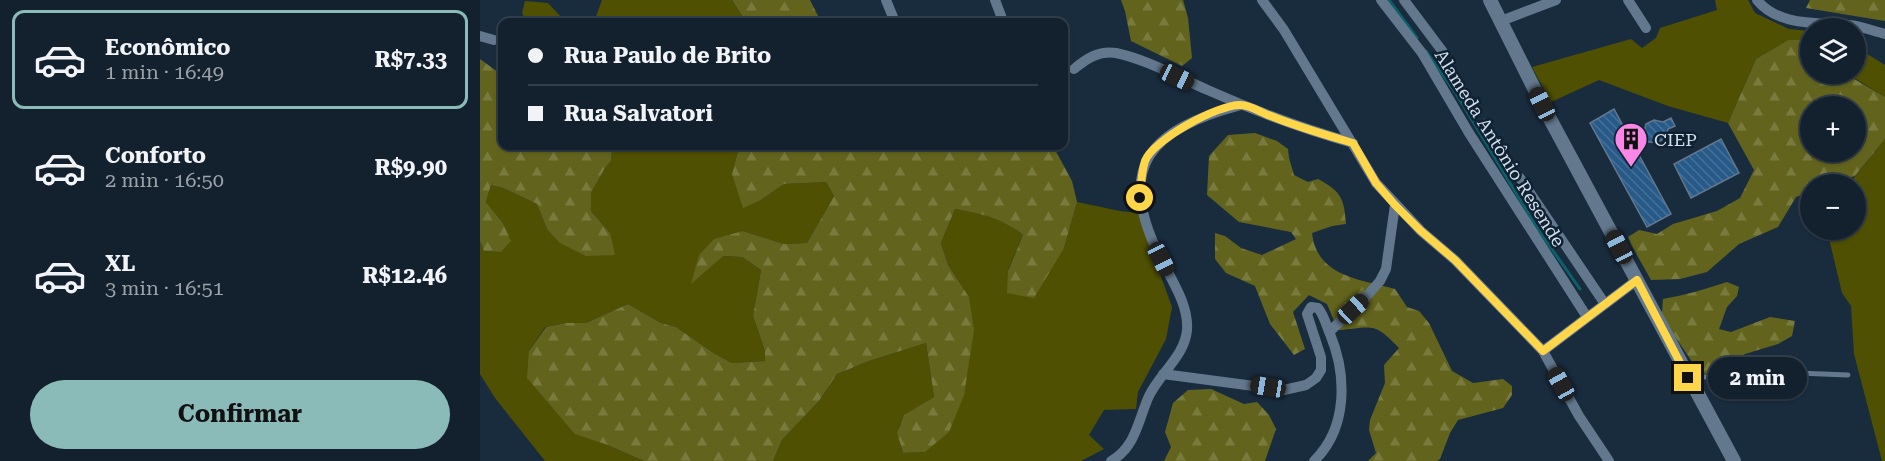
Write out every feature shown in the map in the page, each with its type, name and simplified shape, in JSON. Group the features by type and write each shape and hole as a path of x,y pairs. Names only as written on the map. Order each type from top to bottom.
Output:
{"street":[{"path":"886,0 893,18"},
{"path":"995,0 1002,18"},
{"path":"1262,0 1284,30 1376,183 1395,205 1455,260 1543,351 1579,416 1609,461"},
{"name":"Alameda Antônio Resende","path":"1381,0 1422,53 1469,133 1587,317"},
{"name":"Alameda Antônio Resende","path":"1404,0 1443,52"},
{"path":"1490,0 1542,104 1734,461"},
{"path":"1501,21 1556,0"},
{"path":"1628,0 1646,28"},
{"path":"1757,0 1772,13 1787,20 1852,25 1885,34"},
{"path":"480,36 494,40"},
{"path":"1074,69 1089,57 1100,53 1114,53 1156,67 1241,105 1353,143"},
{"path":"1111,461 1129,447 1153,388 1181,350 1187,330 1186,314 1178,291 1153,243 1143,217 1140,198 1145,161 1153,148 1169,135 1218,111 1241,105"},
{"name":"Alameda Antônio Resende","path":"1520,178 1605,304"},
{"path":"1329,332 1380,281 1386,269 1395,205"},
{"path":"1543,351 1637,280"},
{"path":"1163,374 1284,390 1306,385 1317,378 1321,370 1321,357 1307,314 1311,307 1315,307 1321,312 1337,352 1342,379 1339,420 1332,439 1314,461"}],"lane":[{"path":"1688,378 1773,372 1848,375"}],"path":[{"name":"Alameda Antônio Resende","path":"1443,52 1520,178"}],"shaded area":[{"path":"602,0 732,0 743,18 595,18"},
{"path":"1715,0 1748,0 1755,13 1789,29 1800,30 1800,40 1788,40 1756,59 1728,123 1668,106 1599,80 1551,102 1532,67 1631,39 1642,48 1656,38 1660,28 1717,10"},
{"path":"525,1 548,3 562,18 524,18 522,13"},
{"path":"1866,53 1885,65 1885,97 1864,84 1866,84"},
{"path":"1885,139 1885,461 1882,461 1854,354 1851,306 1842,293 1829,240 1866,240 1866,174 1857,174"},
{"path":"612,150 738,150 732,174 761,200 784,184 826,182 834,196 807,243 784,244 743,231 723,256 742,257 761,270 753,316 765,351 765,361 732,363 676,327 661,323 628,304 586,323 565,323 545,327 529,351 605,444 644,461 545,461 495,398 480,374 480,241 484,251 501,252 510,241 503,223 486,202 491,185 503,188 537,204 547,229 610,233 591,211 591,193 611,161"},
{"path":"1077,202 1138,213 1172,307 1166,339 1138,392 1136,409 1104,410 1089,435 1104,449 1081,461 773,461 782,440 819,401 837,374 926,343 934,397 904,418 899,432 903,453 925,452 969,297 948,265 941,243 955,209 991,217 1023,235 1008,270 1064,248"}],"green space":[{"path":"732,0 810,0 819,18 743,18"},
{"path":"1121,0 1183,0 1188,18 1192,58 1182,66 1131,41"},
{"path":"1810,0 1885,0 1885,21 1806,8"},
{"path":"1788,40 1800,40 1800,84 1863,84 1885,97 1885,139 1857,174 1800,174 1800,196 1796,197 1778,227 1739,244 1707,272 1680,279 1651,280 1628,237 1639,230 1657,234 1673,224 1717,211 1740,198 1754,170 1728,123 1756,59"},
{"path":"480,59 498,72 498,150 612,150 611,161 591,193 591,211 610,233 615,255 586,256 560,243 547,229 537,204 503,188 491,185 486,202 503,223 511,241 501,252 484,251 480,241"},
{"path":"1255,133 1277,141 1288,149 1294,175 1308,182 1318,179 1337,192 1343,202 1346,224 1312,233 1322,259 1342,274 1395,289 1407,307 1419,311 1429,323 1452,371 1473,383 1503,379 1512,386 1512,395 1503,408 1458,420 1437,461 1368,461 1376,453 1369,430 1370,420 1385,383 1384,365 1399,348 1390,339 1377,329 1365,327 1338,330 1327,304 1309,295 1293,312 1305,349 1294,355 1270,324 1255,286 1226,273 1215,259 1215,233 1225,236 1241,248 1262,255 1296,239 1291,232 1239,222 1207,195 1209,156 1228,135"},
{"path":"1055,150 1072,181 1077,202 1064,248 1034,298 1007,293 1008,271 1023,235 991,218 955,209 941,243 948,265 969,297 974,330 964,395 949,432 925,452 903,453 897,433 904,415 934,397 926,343 837,374 819,401 782,440 773,461 644,461 575,434 527,378 529,351 546,327 565,323 586,323 628,304 661,323 676,327 732,363 765,361 765,351 753,316 761,270 742,257 723,256 691,284 699,255 714,239 743,231 784,244 807,243 834,196 826,182 784,184 761,200 743,208 732,174 738,151"},
{"path":"1727,282 1739,287 1737,296 1727,307 1719,329 1731,332 1770,317 1795,321 1792,336 1778,344 1745,354 1730,364 1706,374 1697,369 1665,322 1662,313 1663,299"},
{"path":"1211,389 1244,404 1257,402 1269,415 1276,429 1265,461 1164,461 1171,447 1165,432 1173,403 1188,390"}],"building":[{"name":"CIEP","path":"1614,109 1671,214 1647,227 1590,123"},
{"path":"1671,118 1675,126 1668,129 1665,138 1657,143 1642,141 1646,124 1654,120 1663,122"},
{"path":"1721,139 1739,173 1691,198 1674,164"}],"waterway":[{"path":"1389,0 1417,38"},
{"path":"1426,51 1457,95 1537,228 1580,289"}],"place":[{"name":"CIEP","path":"1631,168"}],"route":[{"path":"1140,198 1145,161 1153,148 1169,135 1196,120 1241,105 1353,143 1376,183 1395,205 1455,260 1543,351 1637,280 1688,378"}]}
